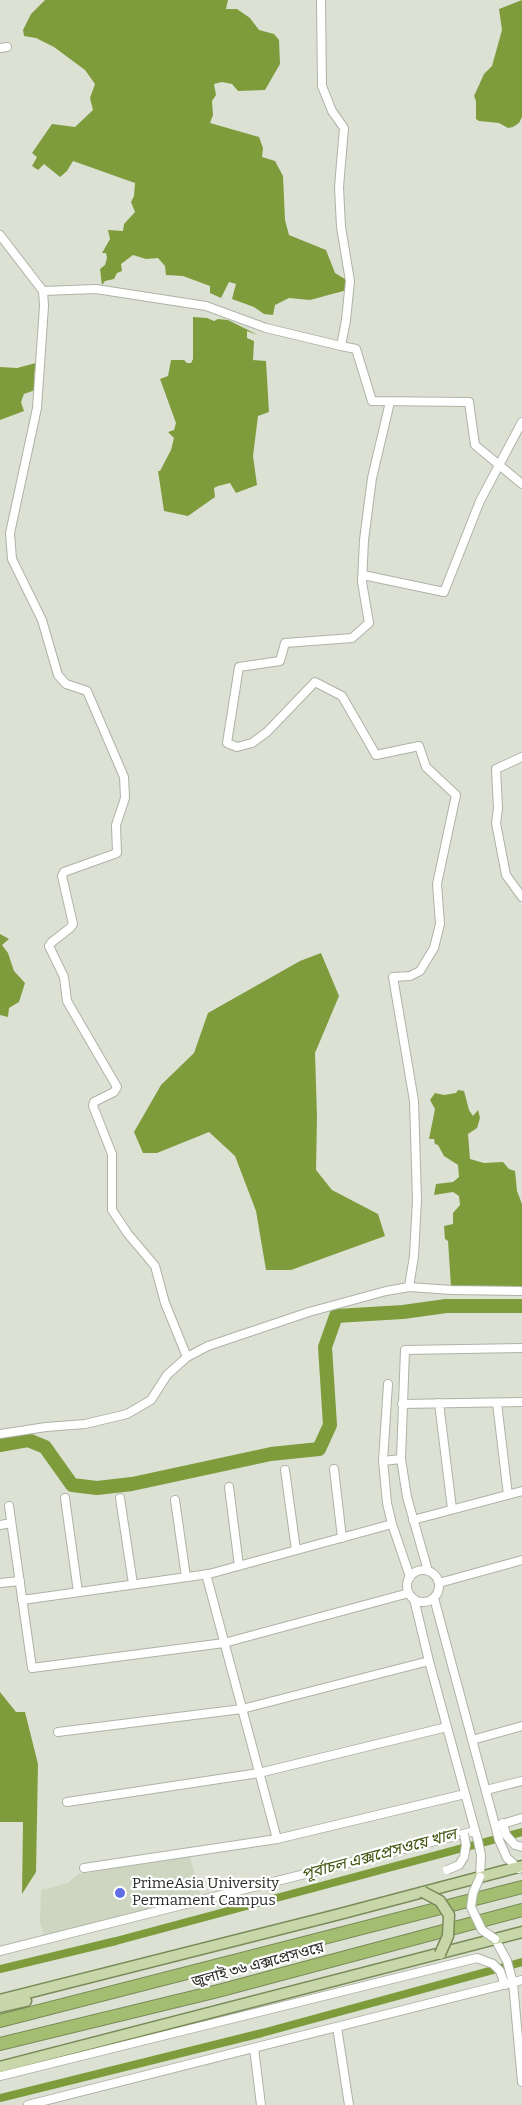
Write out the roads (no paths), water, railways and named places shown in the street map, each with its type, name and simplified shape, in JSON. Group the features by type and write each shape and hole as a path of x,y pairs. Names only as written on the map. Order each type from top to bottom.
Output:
{"highway":[{"name":"জুলাই ৩৬ এক্সপ্রেসওয়ে","path":"0,2021 522,1887"},
{"name":"জুলাই ৩৬ এক্সপ্রেসওয়ে","path":"0,2044 218,1991 522,1910"}],"main road":[{"path":"0,2000 520,1868"},
{"path":"423,1892 440,1901 449,1915 448,1936 440,1953"},
{"path":"0,2067 522,1932"},
{"path":"0,2007 59,1992 75,1986 82,1979"}],"street":[{"path":"321,0 322,86 332,111 345,128 340,197 341,227 350,281 341,346"},
{"path":"0,235 43,291 44,306 37,408 10,534 12,559 42,620 58,675 66,684 87,691 124,777 125,798 116,825 117,853 64,872 62,876 73,924 50,946 64,977 67,1001 117,1087 114,1092 94,1102 93,1109 112,1154 112,1210 128,1234 155,1266 165,1303 187,1357"},
{"path":"43,291 96,289 206,306 266,328 356,349 372,402 469,402 475,445 522,484"},
{"path":"390,402 372,478 364,540 363,575 369,623 352,638 285,644 280,660 239,667 227,743 237,747 252,743 267,732 315,682 342,696 376,755 419,746 426,767 456,795 437,884 440,924 434,948 420,971 410,976 393,977 414,1101 417,1200 414,1256 409,1287"},
{"path":"363,575 444,592 480,501 522,422"},
{"path":"522,757 496,769 498,808 496,823 506,875 522,897"},
{"path":"0,1434 85,1424 127,1414 151,1400 166,1375 187,1357 208,1346 309,1312 409,1287 522,1291"},
{"path":"428,1571 407,1497 401,1459 405,1350 522,1348"},
{"path":"388,1384 383,1461 387,1503 410,1577"},
{"path":"402,1404 522,1402"},
{"path":"439,1403 452,1509"},
{"path":"497,1403 508,1495"},
{"path":"383,1461 401,1459"},
{"path":"334,1468 342,1538"},
{"path":"285,1470 296,1550"},
{"path":"229,1488 239,1566"},
{"path":"413,1520 522,1491"},
{"path":"65,1498 78,1592"},
{"path":"120,1498 133,1584"},
{"path":"175,1500 186,1577"},
{"path":"9,1506 32,1668 224,1643 412,1596 422,1602 434,1598 438,1591 439,1583 435,1575 420,1570 410,1577 407,1585 412,1596 481,1855 480,1877 473,1893 471,1907 482,1930 495,1939 507,1961 513,1983 522,2082"},
{"path":"0,1525 11,1523"},
{"path":"22,1600 206,1574 392,1524"},
{"path":"439,1583 522,1560"},
{"path":"206,1574 277,1839"},
{"path":"0,1583 20,1581"},
{"path":"434,1598 486,1790 499,1825 503,1850 507,1858 520,1868"},
{"path":"58,1732 242,1709 429,1661"},
{"path":"472,1740 522,1726"},
{"path":"67,1802 259,1773 447,1727"},
{"path":"486,1790 522,1781"},
{"path":"84,1868 277,1839 465,1794"},
{"path":"499,1825 522,1818"},
{"path":"499,1825 515,1845 522,1847"},
{"path":"0,1952 475,1831"},
{"path":"447,1870 459,1865 464,1857 466,1845 464,1834"},
{"path":"0,2076 477,1958 493,1964 513,1983"},
{"path":"28,2105 513,1983"},
{"path":"337,2027 350,2105"},
{"path":"254,2048 261,2105"}],"waterway":[{"path":"0,1445 28,1440 45,1447 72,1485 97,1488 132,1484 271,1454 319,1449 330,1425 325,1347 336,1316 403,1312 446,1306 522,1306"},
{"name":"পূর্বাচল এক্সপ্রেসওয়ে খাল","path":"0,1969 116,1941 522,1832"},
{"name":"পূর্বাচল এক্সপ্রেসওয়ে খাল","path":"0,2098 262,2033 522,1962"}],"place":[{"name":"PrimeAsia University Permament Campus","path":"120,1893"}]}
